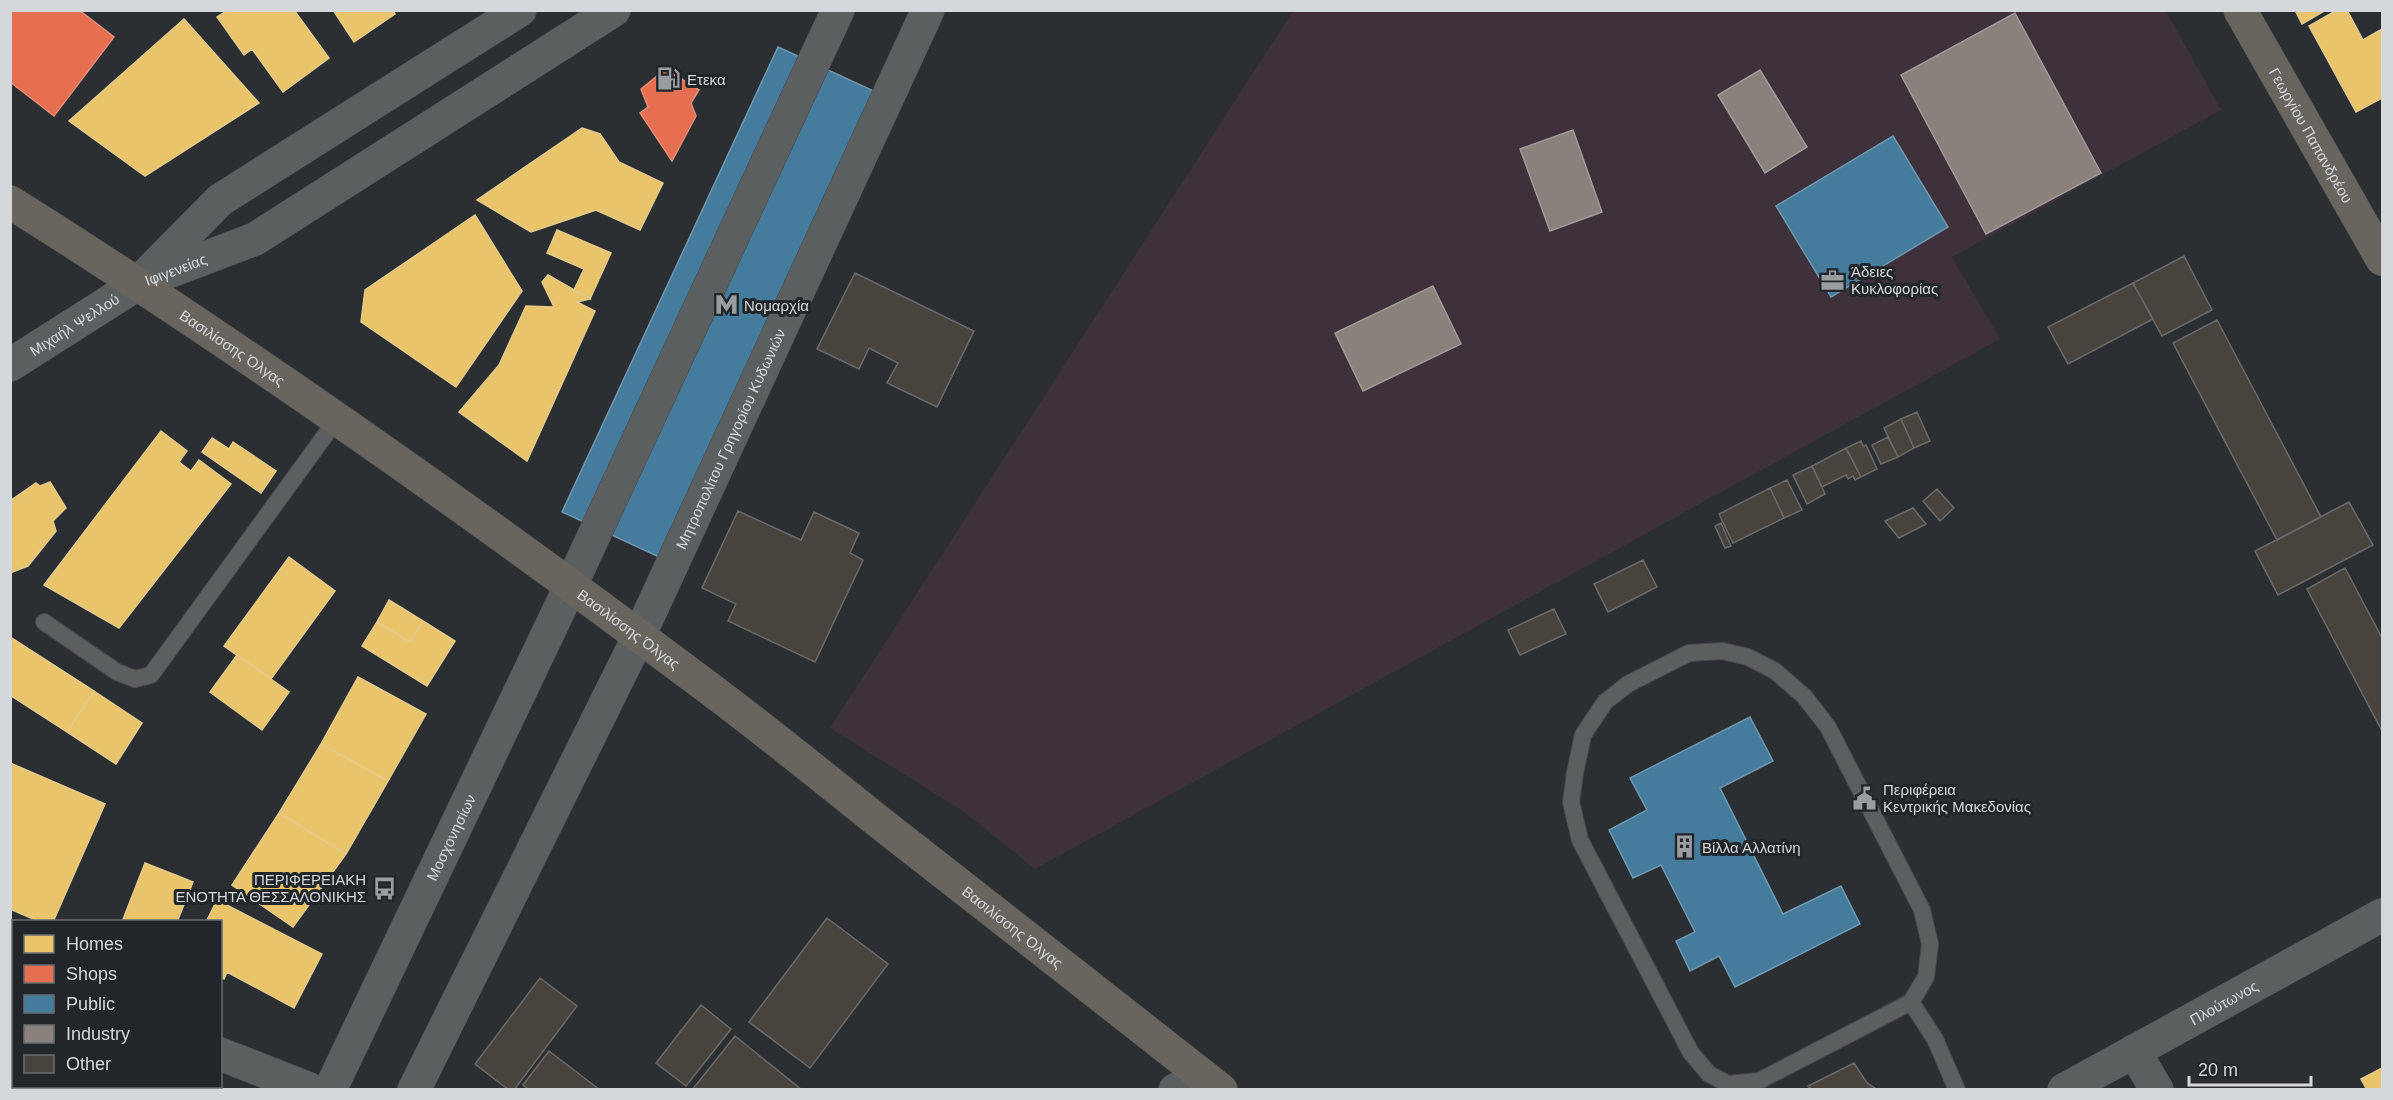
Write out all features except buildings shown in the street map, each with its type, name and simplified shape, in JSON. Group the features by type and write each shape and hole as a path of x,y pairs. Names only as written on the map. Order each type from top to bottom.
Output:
{"main road":[{"name":"Ιφιγενείας","path":"139,283 220,200 520,10"},
{"name":"Ιφιγενείας","path":"139,283 255,239 614,10"},
{"path":"571,585 838,10"},
{"name":"Μητροπολίτου Γρηγορίου Κυδωνιών","path":"639,636 928,10"},
{"name":"Γεωργίου Παπανδρέου","path":"2240,10 2382,259"},
{"name":"Βασιλίσσης Όλγας","path":"10,202 139,283 460,504 571,585 700,681 1034,941 1200,1085"},
{"name":"Μιχαήλ Ψελλού","path":"10,365 139,283"},
{"name":"Μοσχονησίων","path":"330,1089 571,585"},
{"path":"415,1089 639,636"},
{"name":"Πλούτωνος","path":"2064,1089 2382,915"},
{"path":"2134,1051 2157,1089"},
{"path":"222,1055 312,1089"}],"lane":[{"path":"44,622 117,672 135,679 152,675 337,419"},
{"path":"1723,651 1748,657 1775,671 1804,696 1828,727 1922,910 1930,944 1926,977 1911,1002 1759,1081 1728,1084 1709,1074 1691,1053 1580,840 1571,801 1575,773 1583,735 1605,702 1628,684 1689,654 1723,651"},
{"path":"1911,1002 1935,1039 1957,1089"}],"shaded area":[{"path":"1293,11 2166,11 2221,110 1952,257 2000,339 1035,869 963,811 830,728"}],"place":[{"name":"Ετεκα","path":"669,79"},
{"name":"Άδειες Κυκλοφορίας","path":"1833,280"},
{"name":"Νομαρχία","path":"726,305"},
{"name":"Περιφέρεια Κεντρικής Μακεδονίας","path":"1865,798"},
{"name":"Βίλλα Αλλατίνη","path":"1684,847"},
{"name":"ΠΕΡΙΦΕΡΕΙΑΚΗ ΕΝΟΤΗΤΑ ΘΕΣΣΑΛΟΝΙΚΗΣ","path":"384,888"}]}
